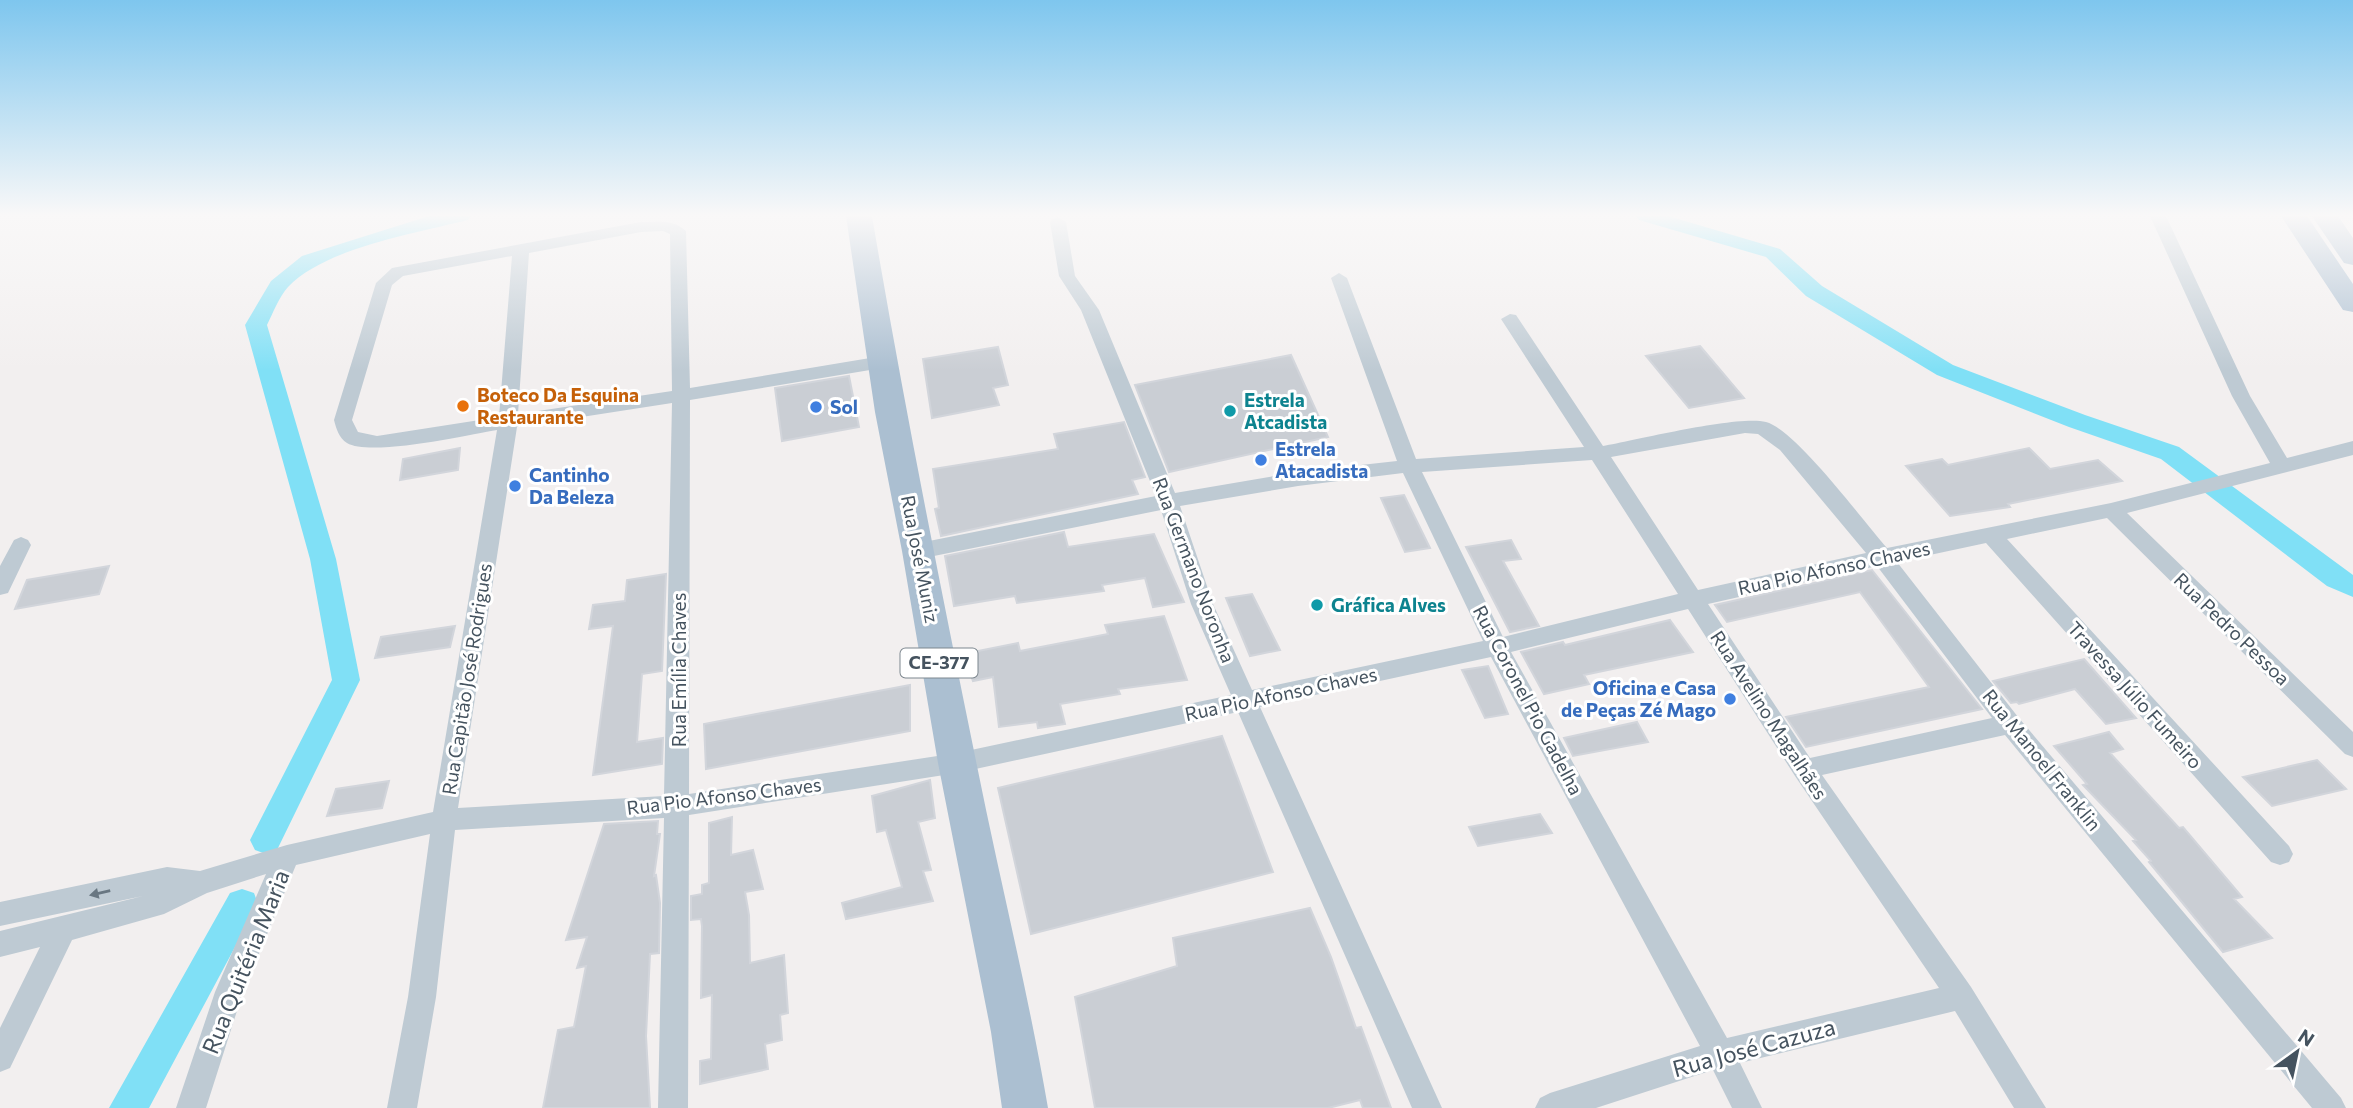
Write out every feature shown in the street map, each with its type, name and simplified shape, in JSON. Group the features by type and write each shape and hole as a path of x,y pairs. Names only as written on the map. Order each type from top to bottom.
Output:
{"main road":[{"name":"Rua José Muniz","path":"867,268 882,362 957,763 1013,1032 1025,1108"},
{"path":"2329,268 2353,304"}],"street":[{"path":"412,268 398,272 384,283 343,421 346,434 357,442 377,442 508,424 882,362"},
{"name":"Rua Capitão José Rodrigues","path":"402,1108 422,997 444,820 508,424 520,268"},
{"name":"Rua Emília Chaves","path":"673,1108 681,397 679,268"},
{"name":"Rua Germano Noronha","path":"1066,268 1067,276 1090,310 1168,500 1202,604 1427,1108"},
{"path":"2182,268 2241,397 2282,467"},
{"name":"Rua Coronel Pio Gadelha","path":"1339,278 1409,466 1497,647 1747,1108"},
{"name":"Rua Avelino Magalhães","path":"1510,319 1804,769 1961,996 2031,1108"},
{"name":"Rua Manoel Franklin","path":"1598,453 1745,427 1763,428 1787,445 1882,557 2010,724 2331,1108"},
{"name":"Rua Pio Afonso Chaves","path":"0,944 164,902 200,883 288,856 444,820 678,806 957,763 1497,647 1693,599 1882,557 2111,510 2353,448"},
{"path":"919,551 1168,500 1298,479 1409,466 1598,453"},
{"name":"Rua Pedro Pessoa","path":"2111,510 2353,747"},
{"name":"Travessa Júlio Fumeiro","path":"1991,535 2280,854"},
{"path":"0,587 21,545"},
{"path":"1804,769 2010,724"},
{"name":"Rua Quitéria Maria","path":"191,1108 229,992 288,856"},
{"name":"Rua Pio Afonso Chaves","path":"0,914 167,878 200,883"},
{"path":"0,1058 63,930"},
{"name":"Rua José Cazuza","path":"1550,1108 1720,1054 1961,996"}],"building":[{"path":"1700,346 1744,398 1689,408 1646,356"},
{"path":"998,347 1008,385 993,388 999,405 932,418 923,359"},
{"name":"Estrela Atcadista","path":"1291,355 1328,437 1169,472 1135,385"},
{"name":"Sol","path":"849,376 859,427 782,441 775,388"},
{"path":"1124,422 1145,477 1132,480 1138,494 941,536 935,509 939,508 933,469 1058,449 1054,434"},
{"path":"460,448 458,470 400,480 403,459"},
{"path":"2029,448 2050,469 2098,460 2122,481 2008,504 2010,507 1950,516 1906,466 1942,459 1948,465"},
{"path":"1404,495 1430,548 1405,552 1381,498"},
{"path":"1064,532 1068,547 1154,534 1184,602 1153,607 1145,578 1102,585 1104,591 1017,603 1015,596 954,606 945,556"},
{"path":"1511,540 1521,559 1503,561 1539,626 1510,632 1466,547"},
{"path":"109,566 99,594 15,609 27,580"},
{"path":"1872,570 1982,709 1806,747 1786,717 1929,687 1860,592 1727,622 1715,605"},
{"path":"666,574 662,671 642,674 637,742 663,738 662,764 593,775 613,626 589,629 593,605 625,601 627,580"},
{"path":"1252,594 1280,650 1250,656 1226,598"},
{"path":"1164,616 1187,680 1118,689 1120,694 1060,704 1065,724 1038,728 1037,722 999,727 993,677 973,681 963,654 1018,643 1020,651 1108,634 1105,625"},
{"path":"1670,620 1693,652 1584,675 1589,684 1544,694 1521,652 1563,642 1565,645"},
{"path":"455,626 450,647 375,658 381,637"},
{"path":"2084,659 2136,718 2106,724 2075,689 2019,704 2011,703 1993,681"},
{"path":"1488,666 1508,714 1485,718 1462,670"},
{"path":"910,685 910,731 706,769 704,724"},
{"path":"1637,722 1648,742 1573,756 1564,738"},
{"path":"2109,732 2123,749 2110,753 2179,828 2183,827 2242,897 2234,899 2272,938 2223,952 2149,862 2151,861 2133,841 2136,840 2083,785 2087,784 2054,746"},
{"path":"1222,736 1273,872 1031,934 998,788"},
{"path":"2317,760 2346,789 2272,806 2243,777"},
{"path":"930,780 935,818 918,822 931,870 923,871 933,901 846,919 842,903 902,887 886,830 877,832 872,796"},
{"path":"389,781 382,808 327,816 336,789"},
{"path":"1540,814 1552,833 1478,846 1469,827"},
{"path":"732,817 731,855 753,850 763,889 745,892 749,915 750,963 784,955 788,1013 780,1015 782,1040 765,1044 768,1069 700,1084 700,1061 711,1059 712,995 701,998 702,926 701,919 691,920 691,896 702,894 702,885 709,883 709,823"},
{"path":"658,821 657,834 660,834 654,876 656,875 660,903 659,953 650,954 646,1036 650,1108 543,1108 558,1030 574,1027 586,966 577,968 587,937 566,940 604,824"},
{"path":"1310,908 1356,1028 1361,1027 1391,1108 1363,1108 1360,1100 1328,1108 1095,1108 1075,997 1177,966 1173,938"}],"waterway":[{"path":"266,840 346,680 323,559 256,325 278,285 299,268"},
{"path":"1789,268 1814,291 1945,370 2077,421 2170,453 2336,579 2353,587"},
{"path":"127,1108 242,904"}],"place":[{"name":"Boteco Da Esquina Restaurante","path":"463,406"},
{"name":"Sol","path":"816,407"},
{"name":"Estrela Atcadista","path":"1230,411"},
{"name":"Estrela Atacadista","path":"1261,460"},
{"name":"Cantinho Da Beleza","path":"515,486"},
{"name":"Gráfica Alves","path":"1317,605"},
{"name":"Oficina e Casa de Peças Zé Mago","path":"1730,699"}]}
